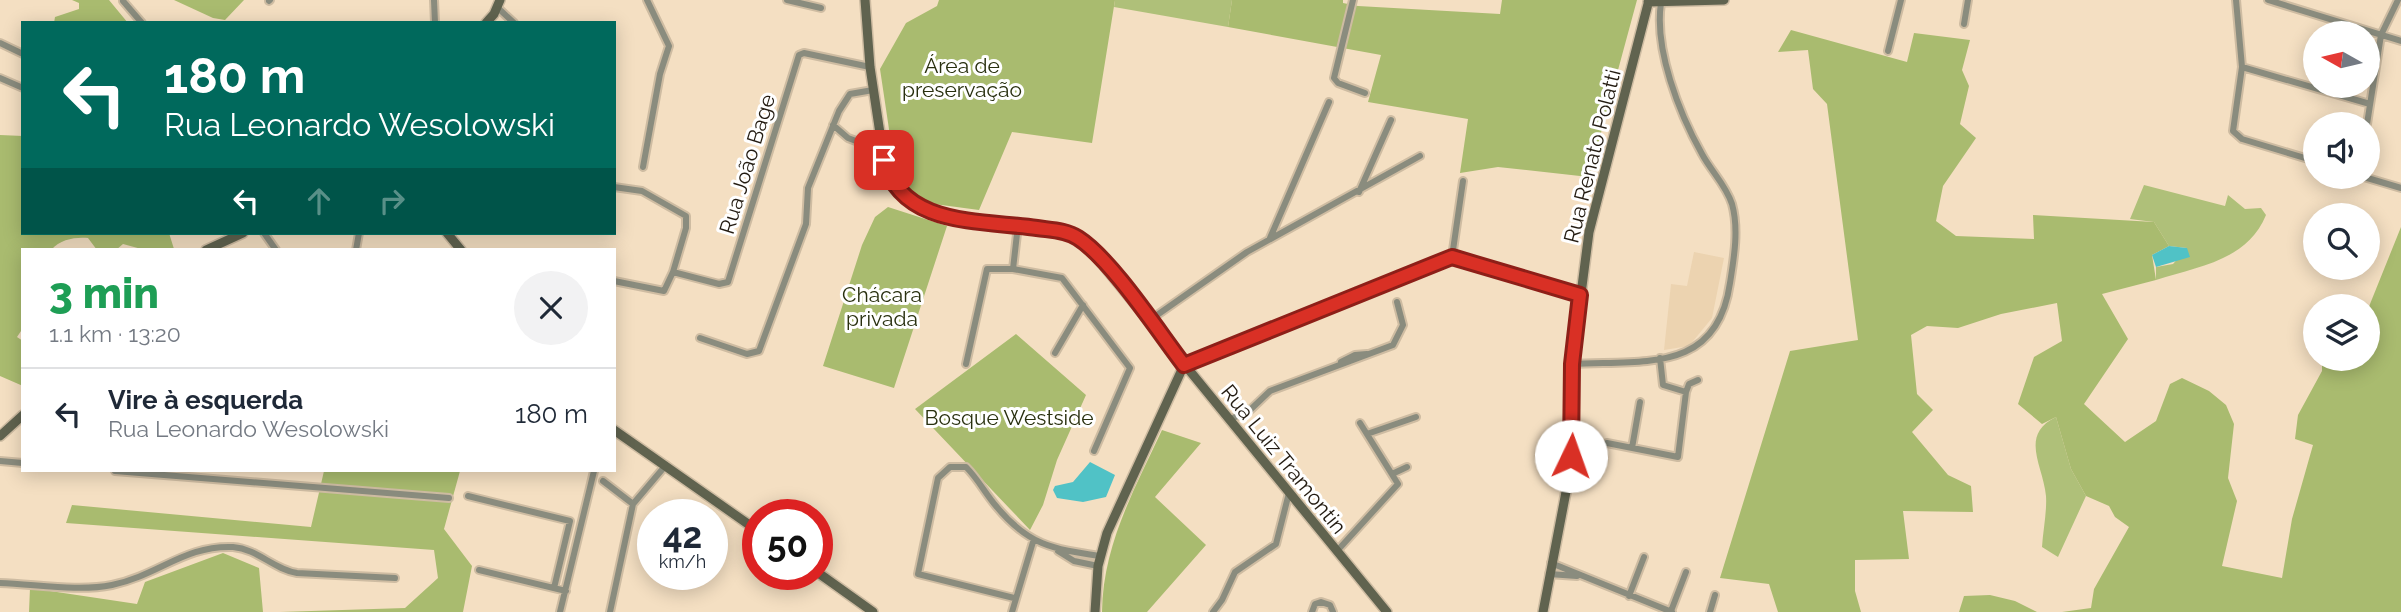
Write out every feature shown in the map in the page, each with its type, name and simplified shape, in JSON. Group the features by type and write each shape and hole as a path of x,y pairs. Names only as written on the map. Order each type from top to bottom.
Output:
{"main road":[{"name":"Rua Luiz Tramontin","path":"864,0 873,90 887,171 904,197 935,214 1018,225 1077,237 1101,260 1387,612"},
{"path":"1648,1 1661,3 1724,0"},
{"name":"Rua Renato Polatti","path":"1543,612 1571,456 1572,364 1593,211 1648,1"},
{"path":"487,21 499,4"},
{"path":"217,248 240,235"},
{"path":"1095,612 1099,561 1113,517 1184,365"},
{"path":"0,436 21,417"},
{"path":"616,431 742,520"},
{"path":"833,584 867,610"}],"street":[{"path":"433,21 434,0"},
{"path":"643,167 660,74 669,46 647,0"},
{"path":"787,0 821,8"},
{"path":"1353,0 1335,81 1365,93"},
{"path":"1888,51 1900,0"},
{"path":"1964,24 1968,0"},
{"path":"2236,0 2242,67 2233,131 2242,139 2303,158"},
{"path":"2268,0 2401,41"},
{"path":"2369,112 2381,35 2398,0"},
{"path":"122,1 140,21"},
{"path":"1572,364 1660,358 1699,347 1718,324 1728,294 1735,224 1731,201 1701,152 1668,72 1658,26 1661,3"},
{"path":"499,4 512,21"},
{"path":"1644,24 1658,26"},
{"path":"0,43 21,53"},
{"name":"Rua João Bage","path":"673,272 726,284 731,276 801,54 870,67"},
{"path":"2242,67 2370,104"},
{"path":"0,78 21,87"},
{"path":"700,338 747,354 759,351 806,224 808,188 834,125 850,93 873,90"},
{"path":"1269,239 1329,102"},
{"path":"1359,192 1391,120"},
{"path":"834,125 848,138 864,144"},
{"path":"1150,320 1219,270 1269,239 1359,192 1420,156"},
{"path":"1452,257 1463,181"},
{"path":"2380,182 2401,188"},
{"path":"616,187 642,191 686,216 686,228 673,272 664,291 616,281"},
{"path":"1013,269 1018,225"},
{"path":"1184,365 1452,257 1580,295"},
{"path":"966,364 985,272 993,267 1013,269 1057,276 1066,282 1130,368 1094,451"},
{"path":"1229,420 1250,410 1265,394 1393,345 1400,337 1403,325 1398,302"},
{"path":"1055,353 1083,305"},
{"path":"1660,358 1663,385 1686,392"},
{"path":"1607,443 1678,457 1686,392 1689,384 1698,380"},
{"path":"1632,449 1640,402"},
{"path":"1367,434 1416,417"},
{"path":"1337,551 1398,484 1360,423"},
{"path":"0,461 21,463"},
{"path":"610,612 633,504 666,465"},
{"path":"1014,598 918,574 938,478 950,467 966,467 995,505 1033,542 1099,561"},
{"path":"1392,474 1407,467"},
{"path":"128,472 449,498"},
{"path":"560,612 594,472"},
{"path":"603,481 633,504"},
{"path":"1213,612 1222,600 1235,572 1276,544 1289,493"},
{"path":"468,496 570,521 554,588"},
{"path":"1012,612 1014,598 1033,542"},
{"path":"0,583 109,586 161,569 197,550 218,547 253,551 282,570 297,573 395,578"},
{"path":"564,547 576,549"},
{"path":"562,557 573,559"},
{"path":"1629,596 1644,557"},
{"path":"1551,564 1671,612 1686,572"},
{"path":"479,570 566,591"},
{"path":"1549,574 1578,576"},
{"path":"1710,612 1715,595"},
{"path":"1312,612 1315,604 1325,602 1333,612"}],"shaded area":[{"path":"1694,252 1724,258 1712,318 1689,346 1664,350 1671,284 1687,286"}],"green space":[{"path":"72,0 109,0 126,21 54,21 55,17 79,9 79,3"},
{"path":"174,0 244,0 225,20 213,18"},
{"name":"Área de preservação","path":"939,0 1115,0 1092,143 1012,132 979,210 934,204 907,192 896,176 880,69 906,23 937,6"},
{"path":"1115,0 1232,0 1228,27 1114,7"},
{"path":"1232,0 1343,0 1343,3 1358,6 1500,14 1502,0 1637,0 1589,177 1498,167 1460,173 1468,119 1368,102 1381,55 1228,27"},
{"path":"1791,30 1907,62 1914,33 1970,40 1962,70 1969,86 1960,124 1976,138 1943,186 1936,221 1956,236 2034,239 2033,215 2154,222 2169,246 2152,255 2156,280 2102,294 2128,339 2084,404 2125,442 2156,421 2170,384 2182,378 2209,391 2226,405 2234,424 2228,478 2237,501 2222,566 2282,578 2292,519 2313,445 2295,439 2298,415 2322,371 2380,371 2380,294 2374,294 2401,227 2401,612 2062,612 2091,608 2094,589 2129,527 2115,517 2109,506 2086,496 2071,469 2056,417 2042,424 2018,404 2034,357 2062,341 2057,303 2001,314 1958,328 1927,326 1911,335 1917,394 1933,410 1912,432 1948,475 1971,486 1973,512 1903,511 1909,559 1855,560 1855,591 1861,612 1778,612 1769,584 1720,578 1790,351 1858,340 1827,104 1813,89 1808,50 1778,52"},
{"path":"0,135 21,136 21,235 170,235 174,248 138,248 123,244 118,248 96,248 88,238 73,238 53,248 21,248 21,331 17,337 21,340 21,385 0,376"},
{"path":"2144,185 2225,206 2228,195 2245,209 2261,208 2266,215 2247,243 2234,252 2220,260 2156,280 2156,267 2173,264 2187,248 2169,246 2154,222 2130,219"},
{"name":"Chácara privada","path":"888,207 947,226 894,388 823,366 862,245 875,217"},
{"name":"Bosque Westside","path":"1016,334 1086,395 1057,460 1043,505 1030,530 915,409"},
{"path":"2056,417 2071,469 2086,496 2058,557 2042,547 2046,496 2036,452 2038,433"},
{"path":"1162,430 1201,443 1155,497 1206,545 1147,612 1102,612 1104,587 1114,541 1131,496"},
{"path":"324,472 460,472 444,529 472,566 463,612 280,612 405,608 438,578 434,550 66,523 72,505 311,527"},
{"path":"223,553 259,568 263,612 29,612 30,588 137,604 145,582"},
{"path":"1990,595 2015,601 2037,612 1959,612 1964,596"}],"water":[{"path":"2169,246 2187,248 2190,257 2156,267 2152,255"},
{"path":"1090,462 1115,475 1106,497 1083,502 1057,498 1053,490 1055,486 1073,482"}],"route":[{"path":"884,160 897,190 913,204 935,214 1055,230 1077,237 1118,280 1184,365 1452,257 1580,295 1572,364 1574,410 1571,456"}]}
